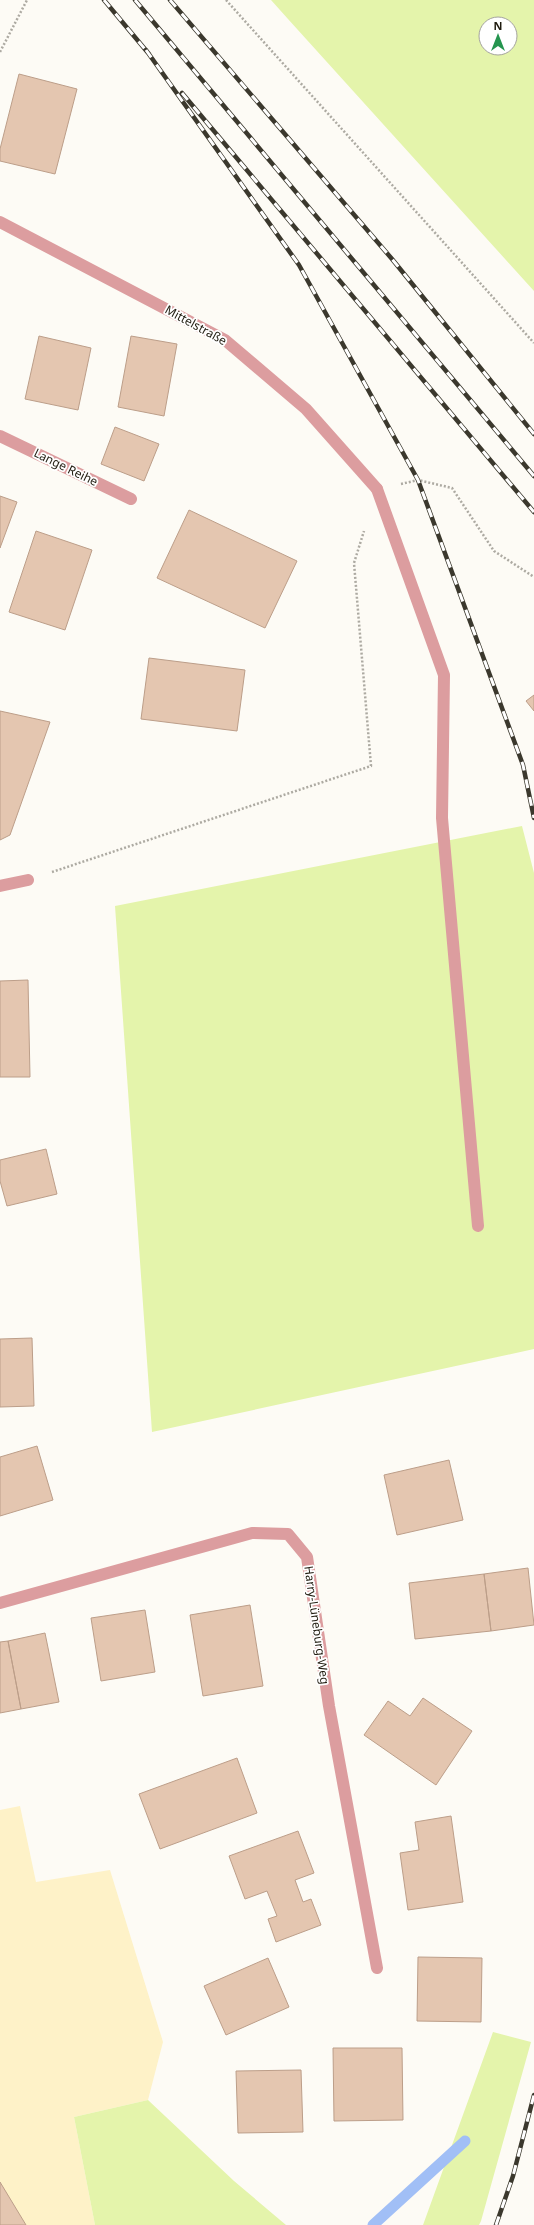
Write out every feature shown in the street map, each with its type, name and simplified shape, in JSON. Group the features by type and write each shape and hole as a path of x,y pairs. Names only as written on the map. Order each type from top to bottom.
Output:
{"street":[{"name":"Mittelstraße","path":"0,222 225,340 306,409 378,489"},
{"name":"Lange Reihe","path":"0,436 131,499"},
{"path":"378,489 444,675 442,818 478,1226"},
{"path":"0,886 28,880"},
{"name":"Harry-Lüneburg-Weg","path":"0,1603 252,1533 288,1534 307,1557 329,1706 378,1968"}],"path":[{"path":"0,52 27,0"},
{"path":"226,0 534,343"},
{"path":"28,880 371,766 354,563 378,489 418,480 452,488 494,551 534,577"}],"shaded area":[{"path":"20,1806 36,1882 110,1870 163,2042 148,2100 74,2117 95,2225 0,2225 0,1810"}],"green space":[{"path":"271,0 534,0 534,291"},
{"path":"522,826 534,873 534,1349 152,1432 115,906"},
{"path":"493,2032 531,2042 481,2221 479,2225 423,2225"},
{"path":"148,2100 234,2181 286,2225 95,2225 74,2117"}],"building":[{"path":"19,74 77,89 55,174 0,161 0,149"},
{"path":"39,336 91,348 78,410 25,399"},
{"path":"131,336 177,344 164,416 118,407"},
{"path":"115,427 159,444 144,481 101,464"},
{"path":"0,496 17,502 0,548"},
{"path":"189,510 297,561 265,628 157,578"},
{"path":"36,531 92,550 65,630 9,612"},
{"path":"149,658 245,670 237,731 141,719"},
{"path":"534,695 534,711 526,701"},
{"path":"0,711 50,722 10,835 0,840"},
{"path":"28,980 30,1077 0,1077 0,981"},
{"path":"46,1149 57,1194 7,1206 0,1181 0,1160"},
{"path":"32,1338 34,1406 0,1407 0,1339"},
{"path":"37,1446 53,1500 0,1516 0,1457"},
{"path":"449,1460 463,1520 397,1535 384,1475"},
{"path":"528,1568 534,1625 491,1631 484,1574"},
{"path":"484,1574 491,1631 415,1639 409,1583"},
{"path":"250,1605 263,1686 203,1696 190,1615"},
{"path":"145,1610 155,1672 101,1681 91,1618"},
{"path":"45,1633 59,1702 21,1709 8,1641"},
{"path":"8,1641 21,1709 0,1713 0,1642"},
{"path":"423,1698 472,1731 436,1785 364,1735 388,1701 410,1716"},
{"path":"237,1758 257,1813 160,1849 139,1794"},
{"path":"451,1816 463,1902 408,1910 400,1853 419,1850 415,1822"},
{"path":"298,1831 314,1873 295,1880 303,1902 311,1899 321,1925 276,1942 268,1919 277,1916 267,1891 245,1899 229,1856"},
{"path":"418,1957 482,1958 481,2022 417,2021"},
{"path":"268,1958 289,2007 226,2035 204,1986"},
{"path":"333,2048 402,2048 403,2120 334,2121"},
{"path":"301,2070 303,2132 238,2133 236,2071"},
{"path":"0,2182 26,2225 0,2225"}],"waterway":[{"path":"373,2225 465,2141"}],"railway":[{"path":"104,0 149,54"},
{"path":"135,0 534,476"},
{"path":"170,0 392,259 534,434"},
{"path":"146,50 299,265 418,480 523,765 534,818"},
{"path":"182,93 534,512"},
{"path":"496,2225 513,2176 534,2095"}]}
